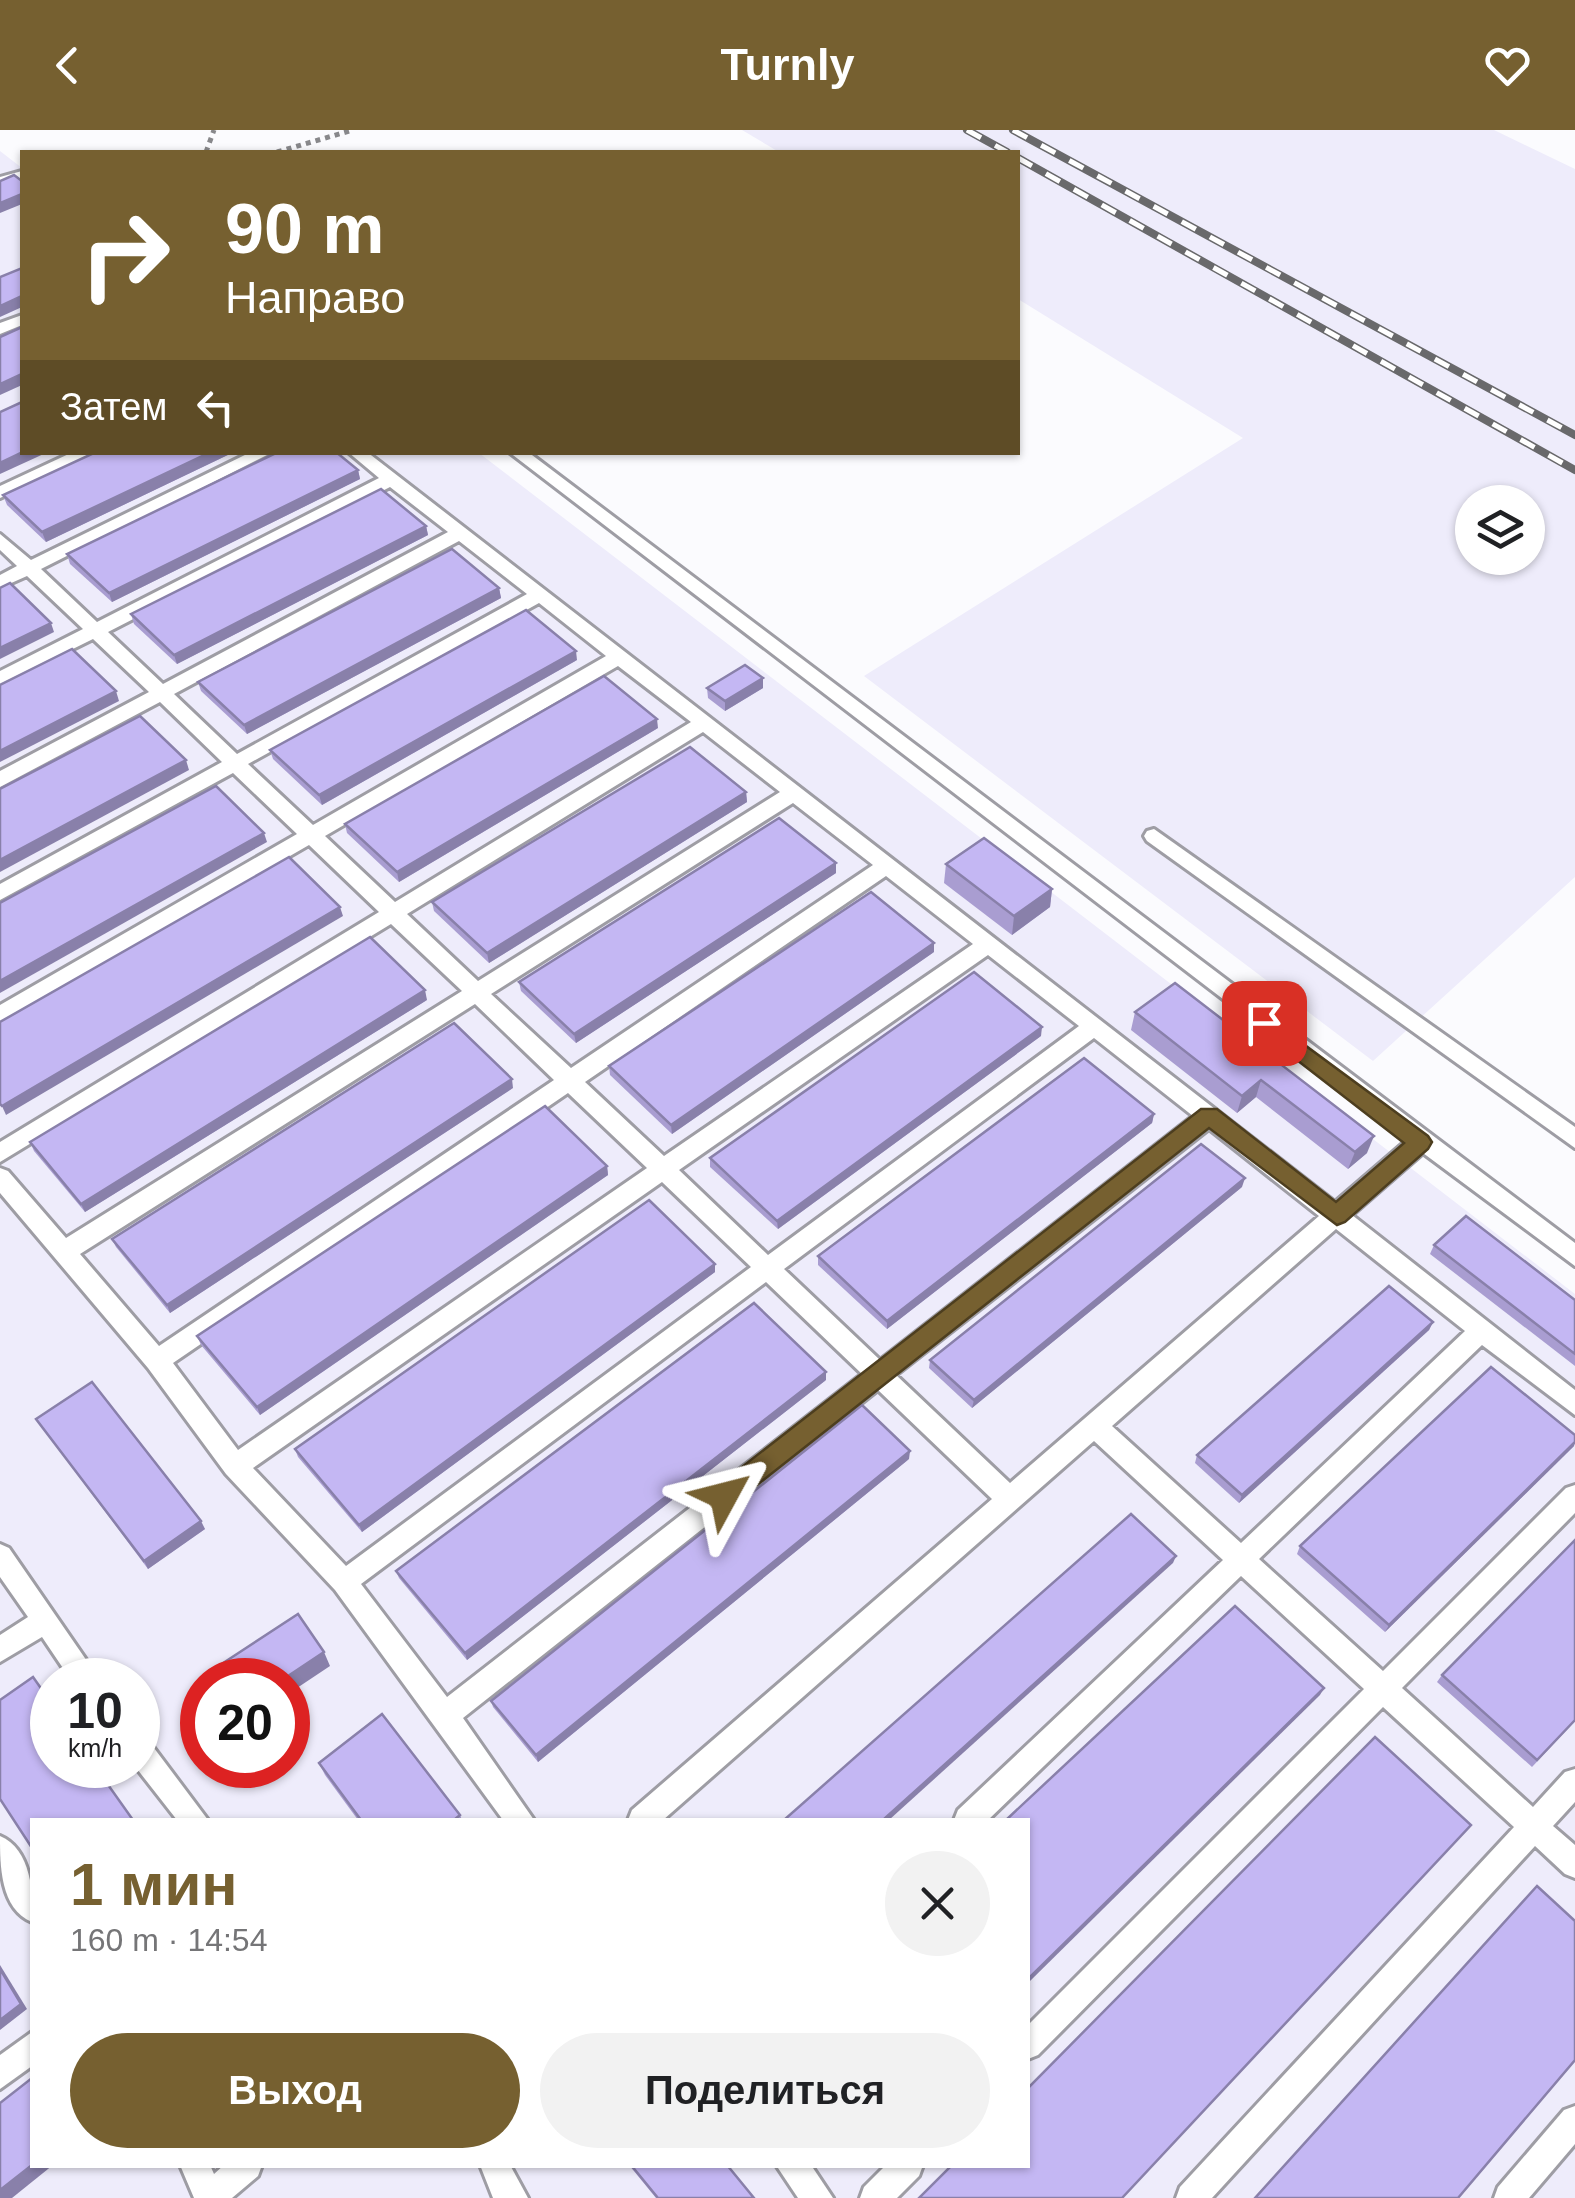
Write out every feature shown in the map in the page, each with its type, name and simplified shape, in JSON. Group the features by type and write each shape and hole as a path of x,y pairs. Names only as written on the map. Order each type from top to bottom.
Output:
{"lane":[{"path":"0,494 82,455"},
{"path":"0,582 259,455"},
{"path":"360,455 1575,1404"},
{"path":"521,455 1420,1142 1575,1256"},
{"path":"0,678 390,479"},
{"path":"0,780 460,534"},
{"path":"0,540 1010,1499"},
{"path":"0,893 540,596"},
{"path":"0,1014 618,657"},
{"path":"0,1153 704,723"},
{"path":"64,1252 794,793"},
{"path":"1154,836 1575,1138"},
{"path":"157,1360 887,865"},
{"path":"235,1466 988,944"},
{"path":"344,1582 1094,1026"},
{"path":"445,1715 1209,1116"},
{"path":"644,1818 1420,1142"},
{"path":"0,1178 157,1360 235,1466 344,1582 519,1818"},
{"path":"970,1818 1482,1330"},
{"path":"1095,1426 1575,1864"},
{"path":"1030,2043 1575,1496"},
{"path":"0,1556 72,1658"},
{"path":"0,1650 45,1620"},
{"path":"160,1776 192,1818"},
{"path":"1191,2198 1575,1782"},
{"path":"0,1850 30,1904"},
{"path":"0,2074 30,2049"},
{"path":"1509,2198 1575,2121"},
{"path":"196,2168 209,2198 244,2168"},
{"path":"496,2168 499,2181 512,2198"},
{"path":"793,2168 818,2198"},
{"path":"875,2198 905,2168"}],"path":[{"path":"285,150 353,130"}],"shaded area":[{"path":"742,130 1494,130 1575,169 1575,877 1373,1061 864,676 1243,438 1020,300 1020,150 776,150"},
{"path":"0,151 20,166 20,455 482,455 1575,1294 1575,2198 0,2198"}],"building":[{"path":"14,175 20,180 20,195 0,203 0,181"},
{"path":"20,269 20,297 0,306 0,277"},
{"path":"20,328 20,375 0,384 0,337"},
{"path":"20,403 20,453 0,463 0,412"},
{"path":"90,455 205,455 42,532 3,495"},
{"path":"272,455 340,455 358,470 109,593 67,554"},
{"path":"381,489 426,526 174,655 131,614"},
{"path":"452,549 499,588 244,725 198,682"},
{"path":"10,583 51,623 0,648 0,588"},
{"path":"526,610 576,651 319,795 270,750"},
{"path":"72,649 116,691 0,751 0,685"},
{"path":"745,665 763,678 725,701 707,688"},
{"path":"604,676 657,719 397,872 345,824"},
{"path":"140,716 186,760 0,860 0,789"},
{"path":"690,747 746,792 487,953 432,902"},
{"path":"216,786 264,833 0,981 0,903"},
{"path":"779,818 836,863 574,1034 519,982"},
{"path":"984,838 1052,889 1014,916 946,864"},
{"path":"289,857 340,907 0,1104 0,1022"},
{"path":"871,892 934,943 671,1125 609,1066"},
{"path":"370,937 425,990 81,1204 30,1142"},
{"path":"974,972 1042,1027 777,1221 710,1158"},
{"path":"1175,983 1374,1136 1355,1152 1261,1080 1242,1096 1135,1012"},
{"path":"454,1023 512,1079 167,1305 112,1239"},
{"path":"1084,1058 1154,1114 887,1321 818,1256"},
{"path":"545,1106 607,1166 257,1407 197,1336"},
{"path":"1201,1144 1245,1178 974,1400 930,1360"},
{"path":"649,1200 715,1264 359,1525 295,1449"},
{"path":"1466,1216 1575,1300 1575,1354 1434,1245"},
{"path":"1389,1286 1433,1322 1242,1495 1197,1455"},
{"path":"754,1303 826,1372 465,1653 396,1571"},
{"path":"1491,1367 1575,1435 1575,1442 1389,1625 1300,1546"},
{"path":"92,1382 201,1521 144,1561 36,1419"},
{"path":"862,1405 910,1451 536,1755 491,1701"},
{"path":"1131,1514 1176,1556 885,1818 786,1818"},
{"path":"1575,1540 1575,1720 1537,1760 1442,1675"},
{"path":"1235,1606 1324,1688 1030,1977 1030,1818 1008,1818"},
{"path":"298,1614 324,1652 310,1661 310,1658 231,1658"},
{"path":"30,1679 30,1788 110,1788 132,1818 30,1818 30,1845 0,1799 0,1700"},
{"path":"382,1714 460,1815 360,1818 319,1763"},
{"path":"1375,1737 1471,1825 1122,2198 919,2198 949,2168 1030,2168 1030,2086"},
{"path":"1537,1886 1575,1921 1575,2060 1458,2198 1255,2198"},
{"path":"0,1969 21,2004 0,2020"},
{"path":"30,2080 30,2167 0,2190 0,2103"},
{"path":"633,2168 729,2168 754,2198 658,2198"}],"railway":[{"path":"967,130 1003,150"},
{"path":"1013,130 1575,435"},
{"path":"1020,159 1575,470"}],"route":[{"path":"724,1496 1209,1116 1337,1215 1420,1142 1264,1023"}]}
